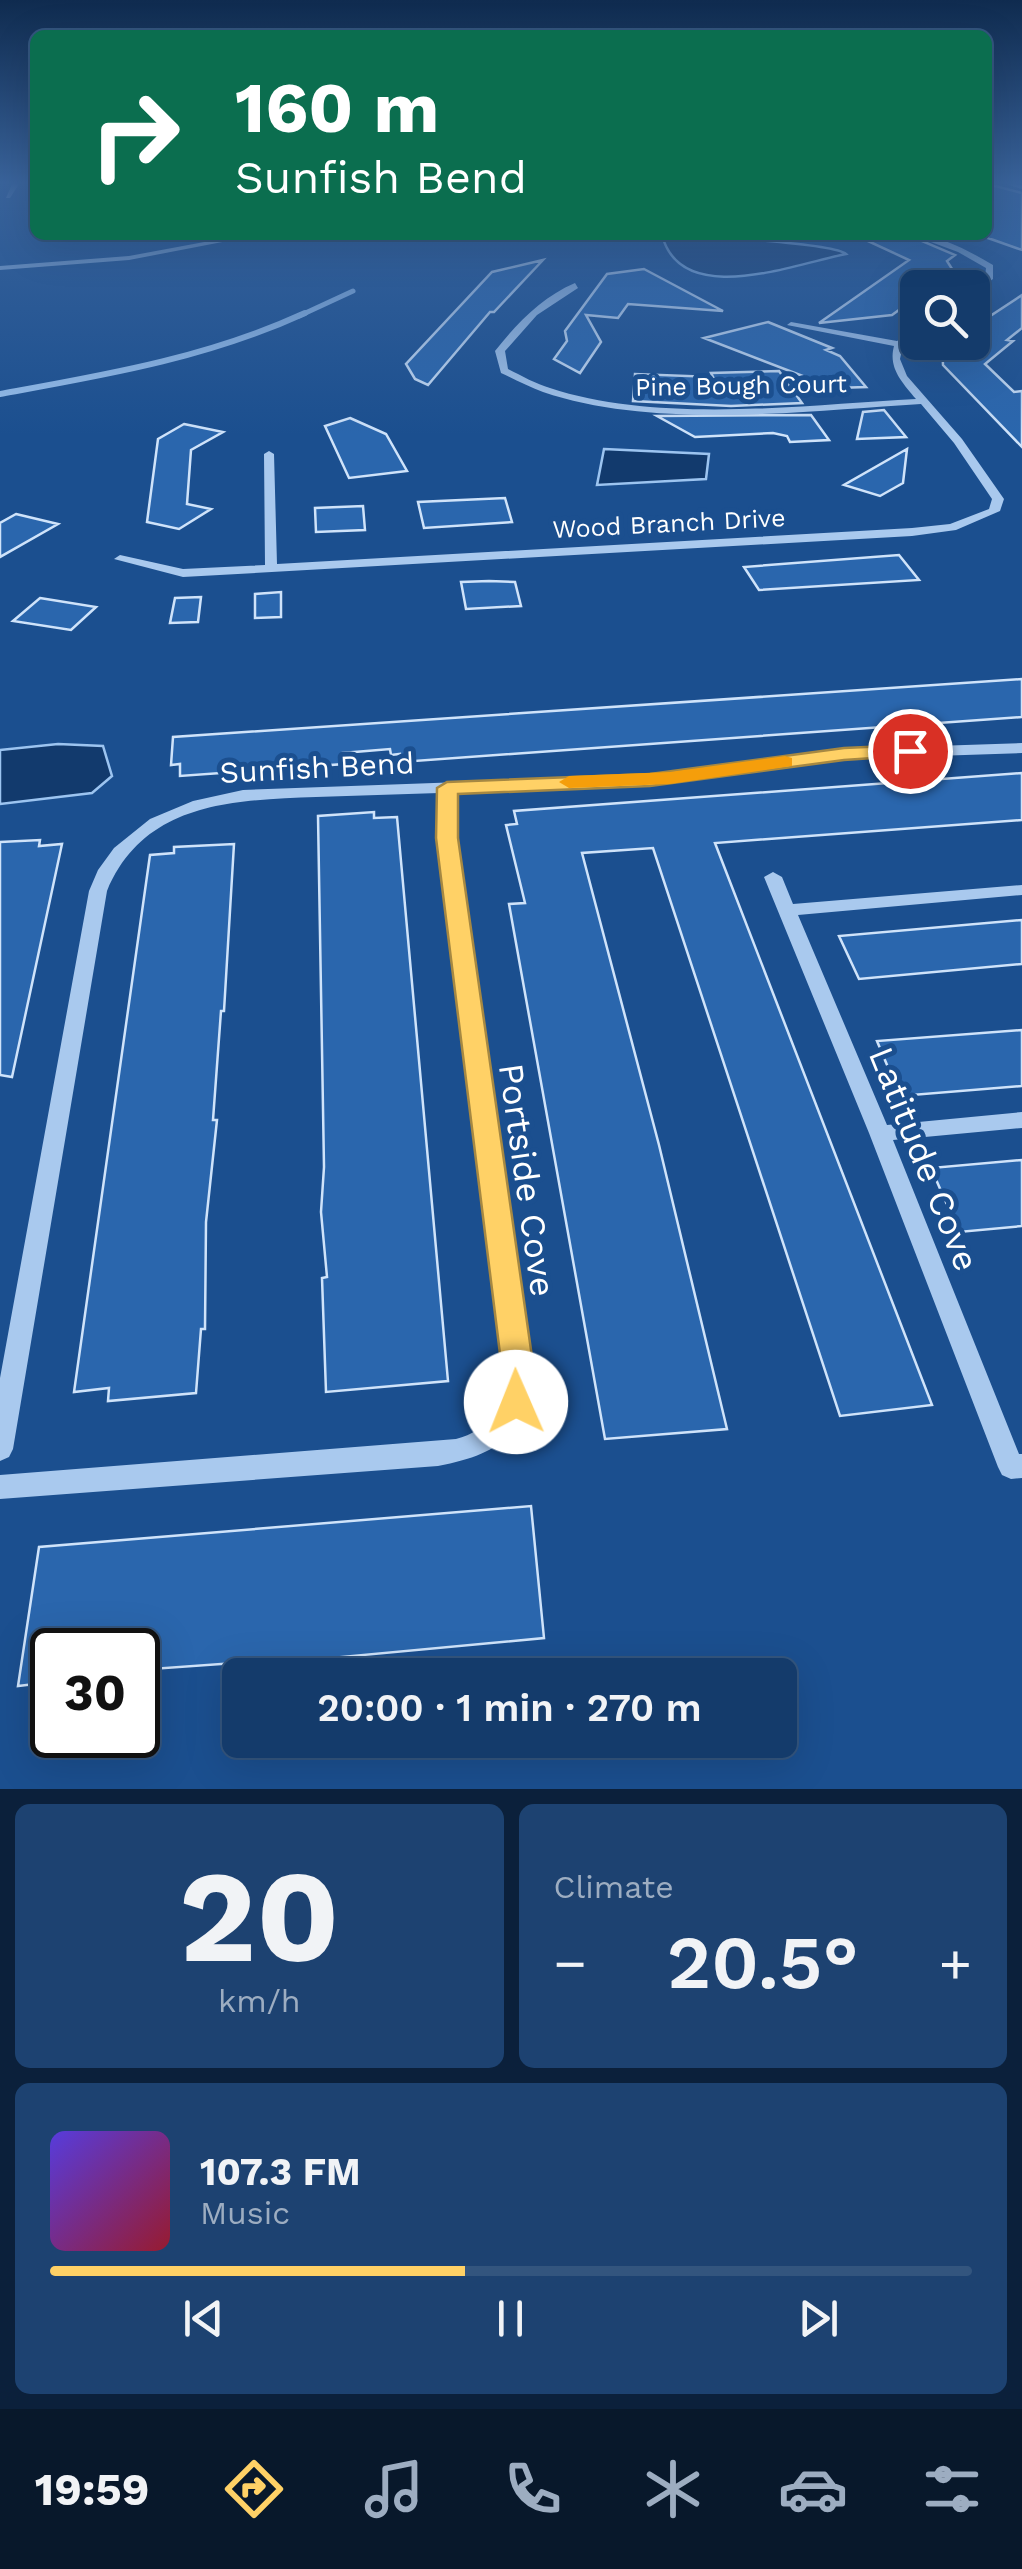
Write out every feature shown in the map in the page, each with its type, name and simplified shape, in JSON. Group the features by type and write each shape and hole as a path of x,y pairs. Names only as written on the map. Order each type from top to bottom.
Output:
{"street":[{"name":"Pine Bough Court","path":"575,286 550,298 513,334 500,351 504,371 551,392 623,407 749,408 926,400"},
{"path":"792,325 899,344"},
{"name":"Wood Branch Drive","path":"120,559 183,572 271,568 912,532 952,527 994,511 998,499 898,368 894,351 899,344"},
{"path":"269,454 271,568"},
{"name":"Sunfish Bend","path":"0,1448 98,890 109,864 155,823 214,800 256,794 650,780 844,754 1022,748"},
{"name":"Portside Cove","path":"0,1487 438,1454 476,1445 506,1424 516,1402 519,1378 447,838 447,788"},
{"name":"Latitude Cove","path":"773,877 1016,1466"},
{"path":"786,910 1022,890"},
{"path":"880,1133 1022,1120"}],"water":[{"path":"687,267 789,267 742,276"},
{"path":"604,449 709,454 706,479 597,485"},
{"path":"58,744 103,746 112,776 92,793 0,804 0,750"}],"building":[{"path":"536,267 490,312 428,385 415,379 406,364 492,272"},
{"path":"898,267 951,267 900,270 900,309 892,315 819,323"},
{"path":"644,269 723,311 628,304 618,318 586,315 601,342 580,373 554,359 567,341 565,331 607,274"},
{"path":"1022,295 1022,328 990,360 990,316"},
{"path":"768,322 832,348 826,350 840,356 866,387 834,388 704,338"},
{"path":"943,360 990,360 985,364 1014,392 1022,391 1022,447 943,365"},
{"path":"779,371 802,403 731,406 633,401 635,374 713,377 711,373"},
{"path":"884,410 906,437 857,439 863,412"},
{"path":"811,415 829,440 790,442 787,436 773,433 695,437 657,416"},
{"path":"350,418 386,434 407,471 349,478 325,426"},
{"path":"184,424 223,432 191,450 187,504 211,509 179,529 147,522 158,439"},
{"path":"907,449 903,483 880,496 844,485"},
{"path":"505,498 512,522 424,528 418,502"},
{"path":"363,506 365,530 316,532 315,508"},
{"path":"16,514 58,524 0,557 0,523"},
{"path":"899,555 919,580 759,590 744,567"},
{"path":"461,582 515,582 521,606 466,609"},
{"path":"281,592 281,617 255,618 255,594"},
{"path":"201,597 198,622 170,623 175,598"},
{"path":"40,598 96,607 71,630 13,621"},
{"path":"1022,679 1022,717 401,762 400,754 391,755 390,749 343,753 344,764 180,776 180,764 171,765 173,737"},
{"path":"1022,773 1022,820 715,843 932,1405 840,1416 653,848 582,853 659,1145 727,1429 605,1439 509,904 525,903 506,825 517,824 514,811"},
{"path":"374,812 374,818 397,817 448,1381 326,1392 318,816"},
{"path":"40,840 39,846 62,844 12,1077 0,1075 0,842"},
{"path":"234,844 213,1120 217,1120 206,1222 205,1329 201,1329 196,1393 108,1401 109,1388 74,1392 150,855 174,853 174,847"},
{"path":"1022,920 1022,964 859,979 839,936"},
{"path":"1022,1030 1022,1086 900,1096 877,1041"},
{"path":"1022,1160 1022,1226 959,1232 931,1168"},
{"path":"531,1506 544,1638 332,1658 222,1658 222,1664 160,1668 160,1628 30,1628 30,1685 18,1686 39,1547"}],"waterway":[{"path":"299,316 353,291"},
{"path":"0,394 193,353 305,313"}],"slow traffic":[{"path":"569,782 650,780 785,762"}],"route":[{"path":"516,1402 519,1378 447,838 447,788 650,780 844,754 910,751"}]}
